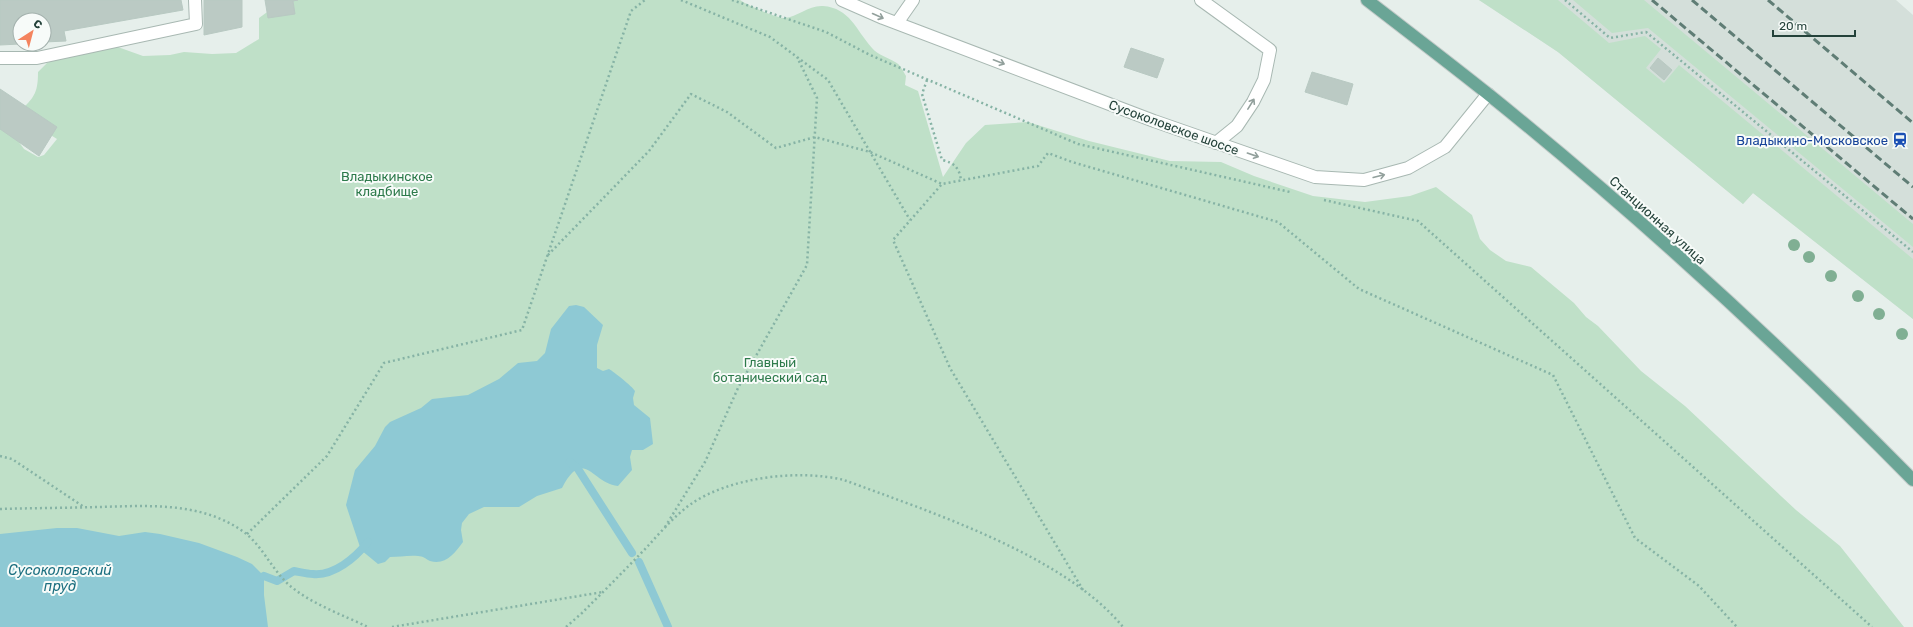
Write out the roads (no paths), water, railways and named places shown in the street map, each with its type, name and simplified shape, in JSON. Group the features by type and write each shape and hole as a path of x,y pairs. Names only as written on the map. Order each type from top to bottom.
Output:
{"main road":[{"name":"Станционная улица","path":"1367,0 1488,94 1596,184 1668,247 1835,401 1913,480"}],"street":[{"path":"0,58 37,58 196,24 195,0"},
{"name":"Сусоколовское шоссе","path":"842,0 897,23 1154,121 1314,177 1364,180 1408,168 1445,147 1488,94"},
{"path":"897,23 913,0"},
{"path":"1201,0 1270,50 1264,80 1253,102 1237,126 1216,143"}],"water":[{"path":"576,305 584,307 603,325 597,345 597,368 603,371 609,369 635,391 633,398 634,405 650,418 653,444 643,450 632,450 630,457 632,470 618,486 601,480 583,468 576,470 562,488 537,496 519,507 484,507 469,514 462,523 461,530 463,542 449,558 445,560 435,562 420,556 390,557 385,562 378,564 361,550 346,505 355,470 375,446 385,427 390,422 421,408 432,399 468,395 499,379 518,363 537,361 545,353 551,329 569,306"},
{"name":"Сусоколовский пруд","path":"57,528 77,528 119,536 145,532 160,534 199,543 252,564 264,576 264,595 268,627 0,627 0,534"}],"waterway":[{"path":"570,462 578,469 632,553"},
{"path":"264,576 277,581 294,571 313,574 329,572 344,565 368,542"},
{"path":"639,562 668,627"}],"railway":[{"path":"1652,0 1913,219"},
{"path":"1692,0 1913,187"},
{"path":"1768,0 1913,123"}],"place":[{"name":"Владыкино-Московское","path":"1900,140"}],"park label":[{"name":"Владыкинское кладбище","path":"387,184"},
{"name":"Главный ботанический сад","path":"770,370"}]}
